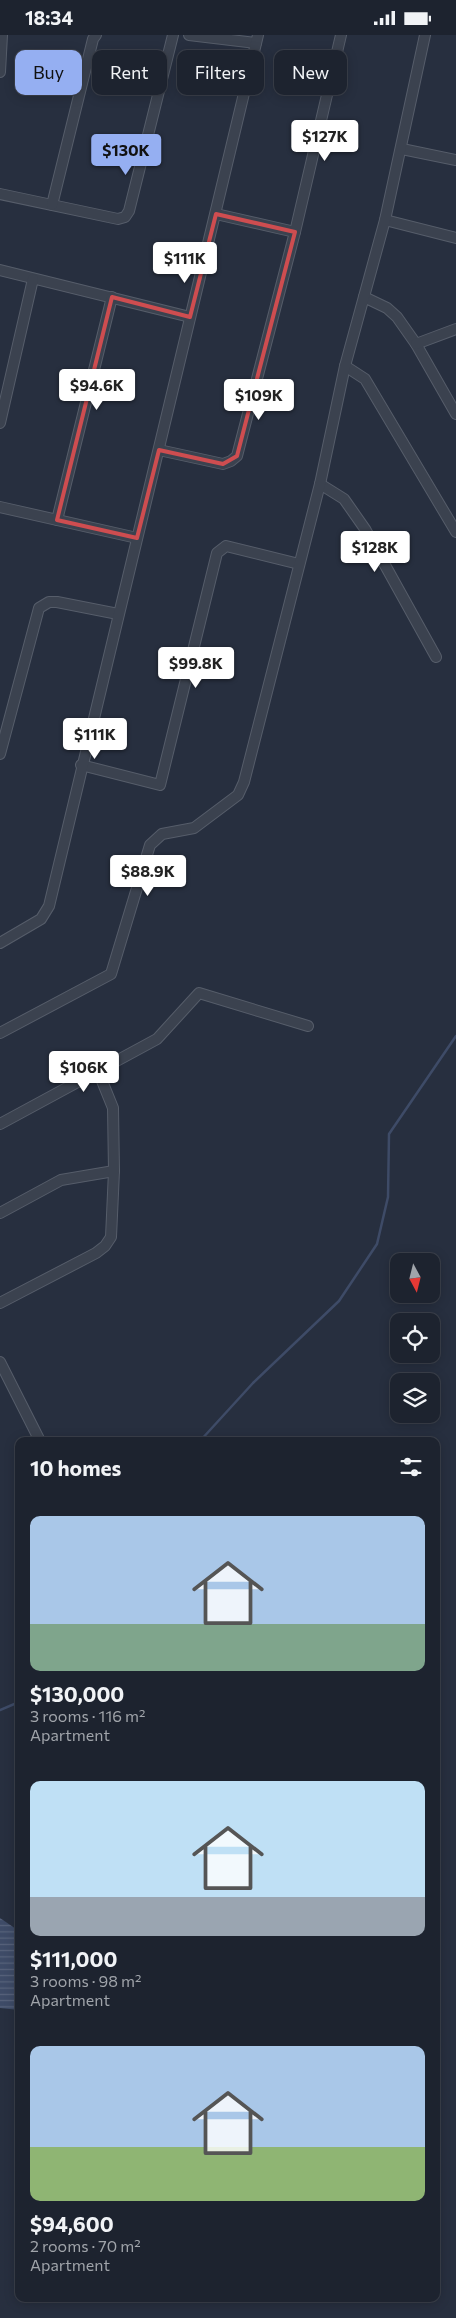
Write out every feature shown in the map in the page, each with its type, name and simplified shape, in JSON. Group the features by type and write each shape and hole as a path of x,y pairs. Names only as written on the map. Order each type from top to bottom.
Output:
{"street":[{"path":"0,72 2,35"},
{"path":"52,205 93,39 96,35"},
{"path":"0,194 118,219 126,217 152,126 173,35"},
{"path":"0,943 41,919 49,906 81,765 159,450 257,39 189,35"},
{"path":"159,450 223,464 237,456 295,232 342,35"},
{"path":"0,1033 110,974 150,845 162,834 194,828 238,795 244,782 320,484 345,366 385,220 402,149 425,35"},
{"path":"402,149 456,160"},
{"path":"216,214 295,232"},
{"path":"385,220 456,238"},
{"path":"0,271 190,317"},
{"path":"0,423 33,279"},
{"path":"57,520 112,297"},
{"path":"364,297 392,312 416,345 456,414"},
{"path":"416,345 456,329"},
{"path":"345,366 365,379 456,532"},
{"path":"320,484 344,499 365,529 436,657"},
{"path":"0,507 137,538"},
{"path":"81,765 160,785 216,553 226,546 299,564"},
{"path":"0,754 1,743 39,608 49,602 57,602 118,614"},
{"path":"0,1124 157,1039 199,993 308,1026"},
{"path":"0,1303 105,1246 112,1232 114,1171 113,1108 98,1071"},
{"path":"0,1213 61,1180 114,1171"},
{"path":"0,1362 38,1437"}],"highlighted area":[{"path":"216,214 295,232 237,456 223,464 159,450 137,538 57,520 112,297 190,317"}],"water":[{"path":"0,1918 15,1928 15,2010 0,2008"}],"waterway":[{"path":"204,1437 253,1383 339,1301 377,1244 388,1197 389,1134 456,1036"},
{"path":"0,1710 15,1704"}]}
